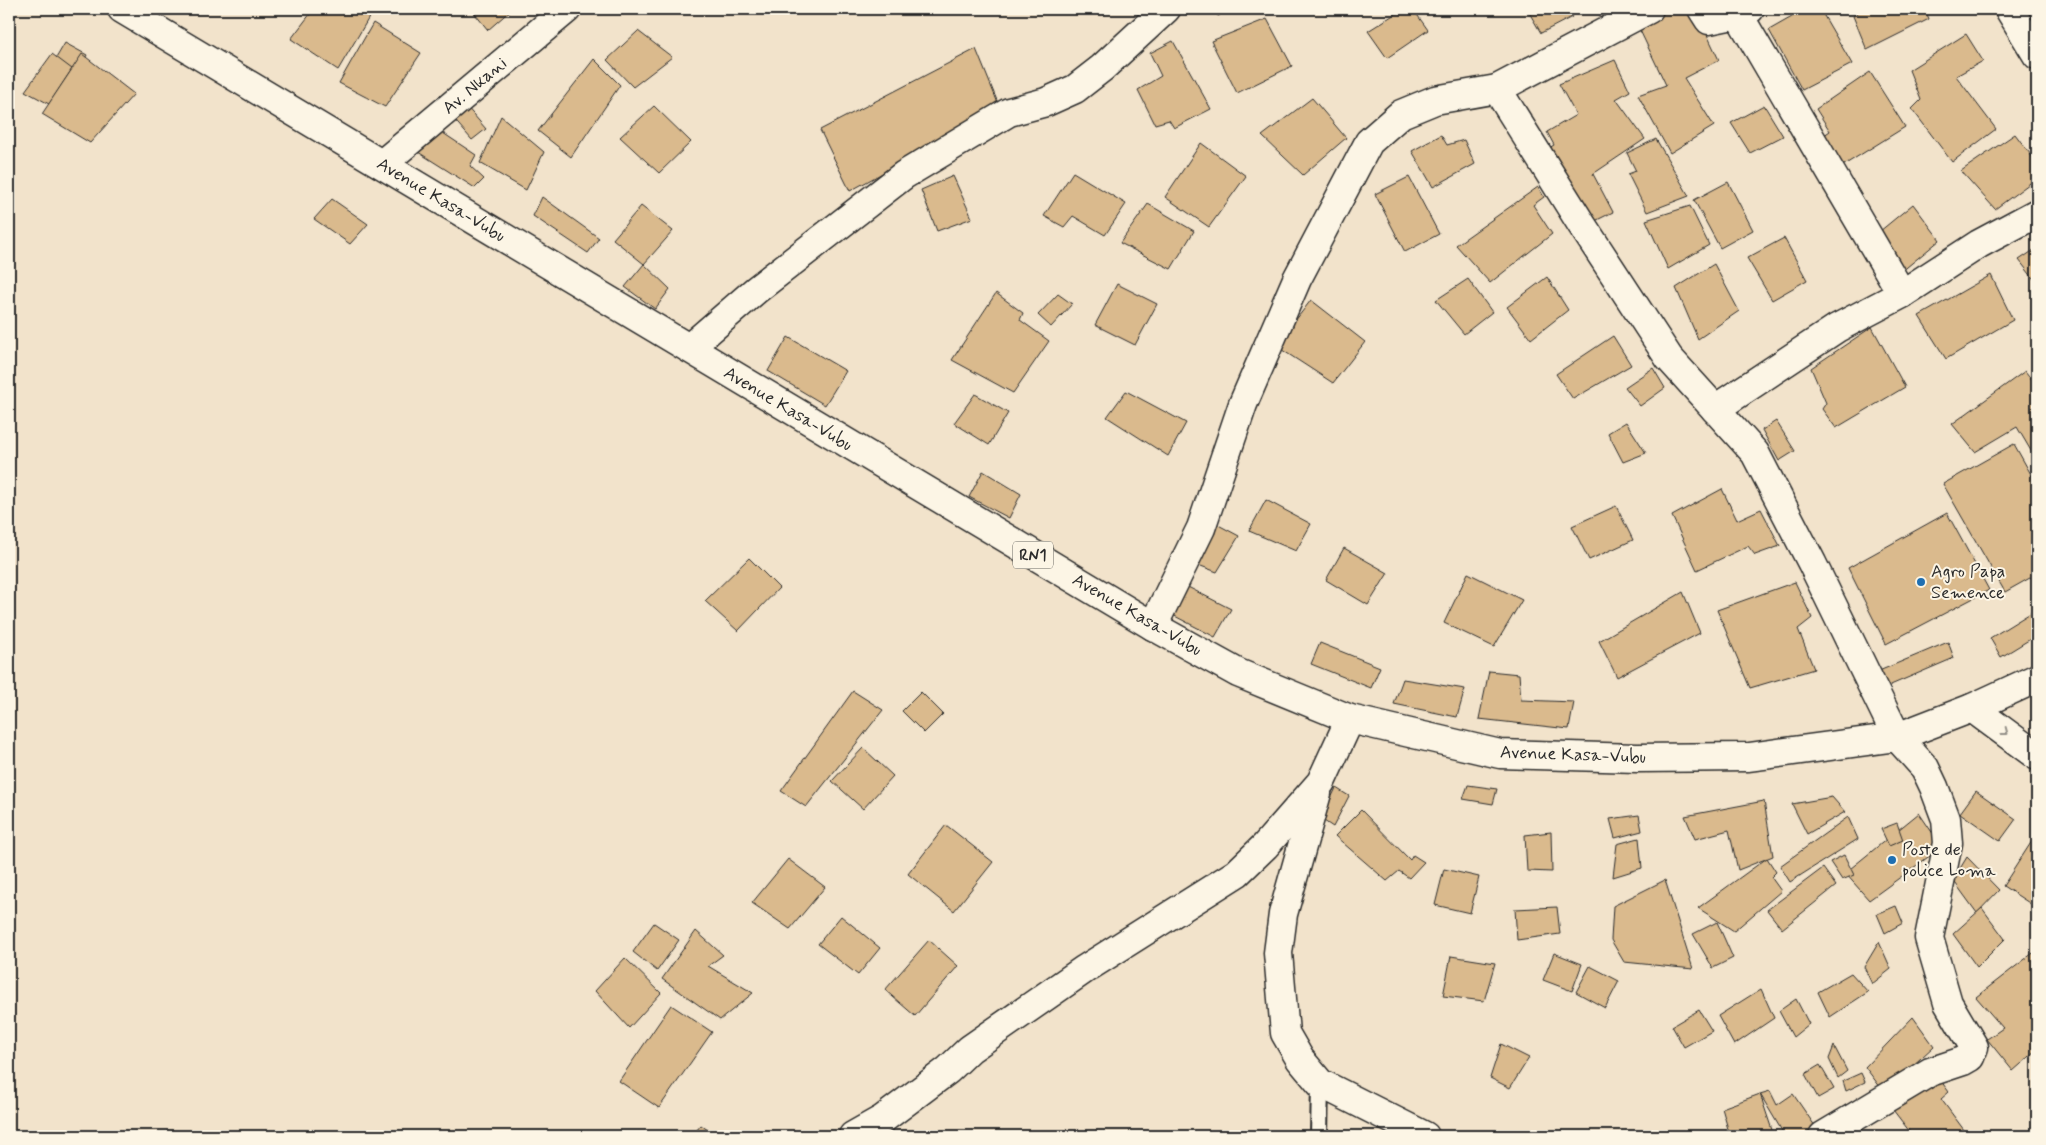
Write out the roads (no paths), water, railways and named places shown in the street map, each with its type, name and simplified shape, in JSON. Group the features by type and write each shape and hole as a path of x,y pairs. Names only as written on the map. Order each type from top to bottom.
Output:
{"main road":[{"name":"Avenue Kasa-Vubu","path":"122,9 1153,626 1238,673 1350,720 1500,754 1637,758 1749,757 1897,737 1972,708 2037,678"},
{"name":"Av. Nkani","path":"382,164 568,9"},
{"path":"689,348 756,290 904,175 1009,112 1046,102 1075,89 1166,9"},
{"path":"1153,626 1201,528 1243,404 1298,279 1369,142 1400,114 1435,100 1497,89 1649,9"},
{"path":"1702,9 1709,20 1744,12 1902,294"},
{"path":"2009,9 2037,55"},
{"path":"1497,89 1582,225 1669,358 1755,453 1812,563 1897,737 1925,768 1946,819 1948,844 1929,938 1948,1003 1974,1047 1970,1057 1930,1072 1823,1136"},
{"path":"1715,409 1837,328 1902,294 1979,244 2037,213"},
{"path":"1972,708 2037,756"},
{"path":"1350,720 1320,782 1290,886 1278,953 1285,1033 1300,1059 1320,1084 1425,1136"},
{"path":"853,1136 883,1118 948,1070 970,1049 1085,968 1237,873 1265,846 1320,782"}],"lane":[{"path":"1319,1136 1320,1084"}],"place":[{"name":"Agro Papa Semence","path":"1921,582"},
{"name":"Poste de police Loma","path":"1892,860"}]}
